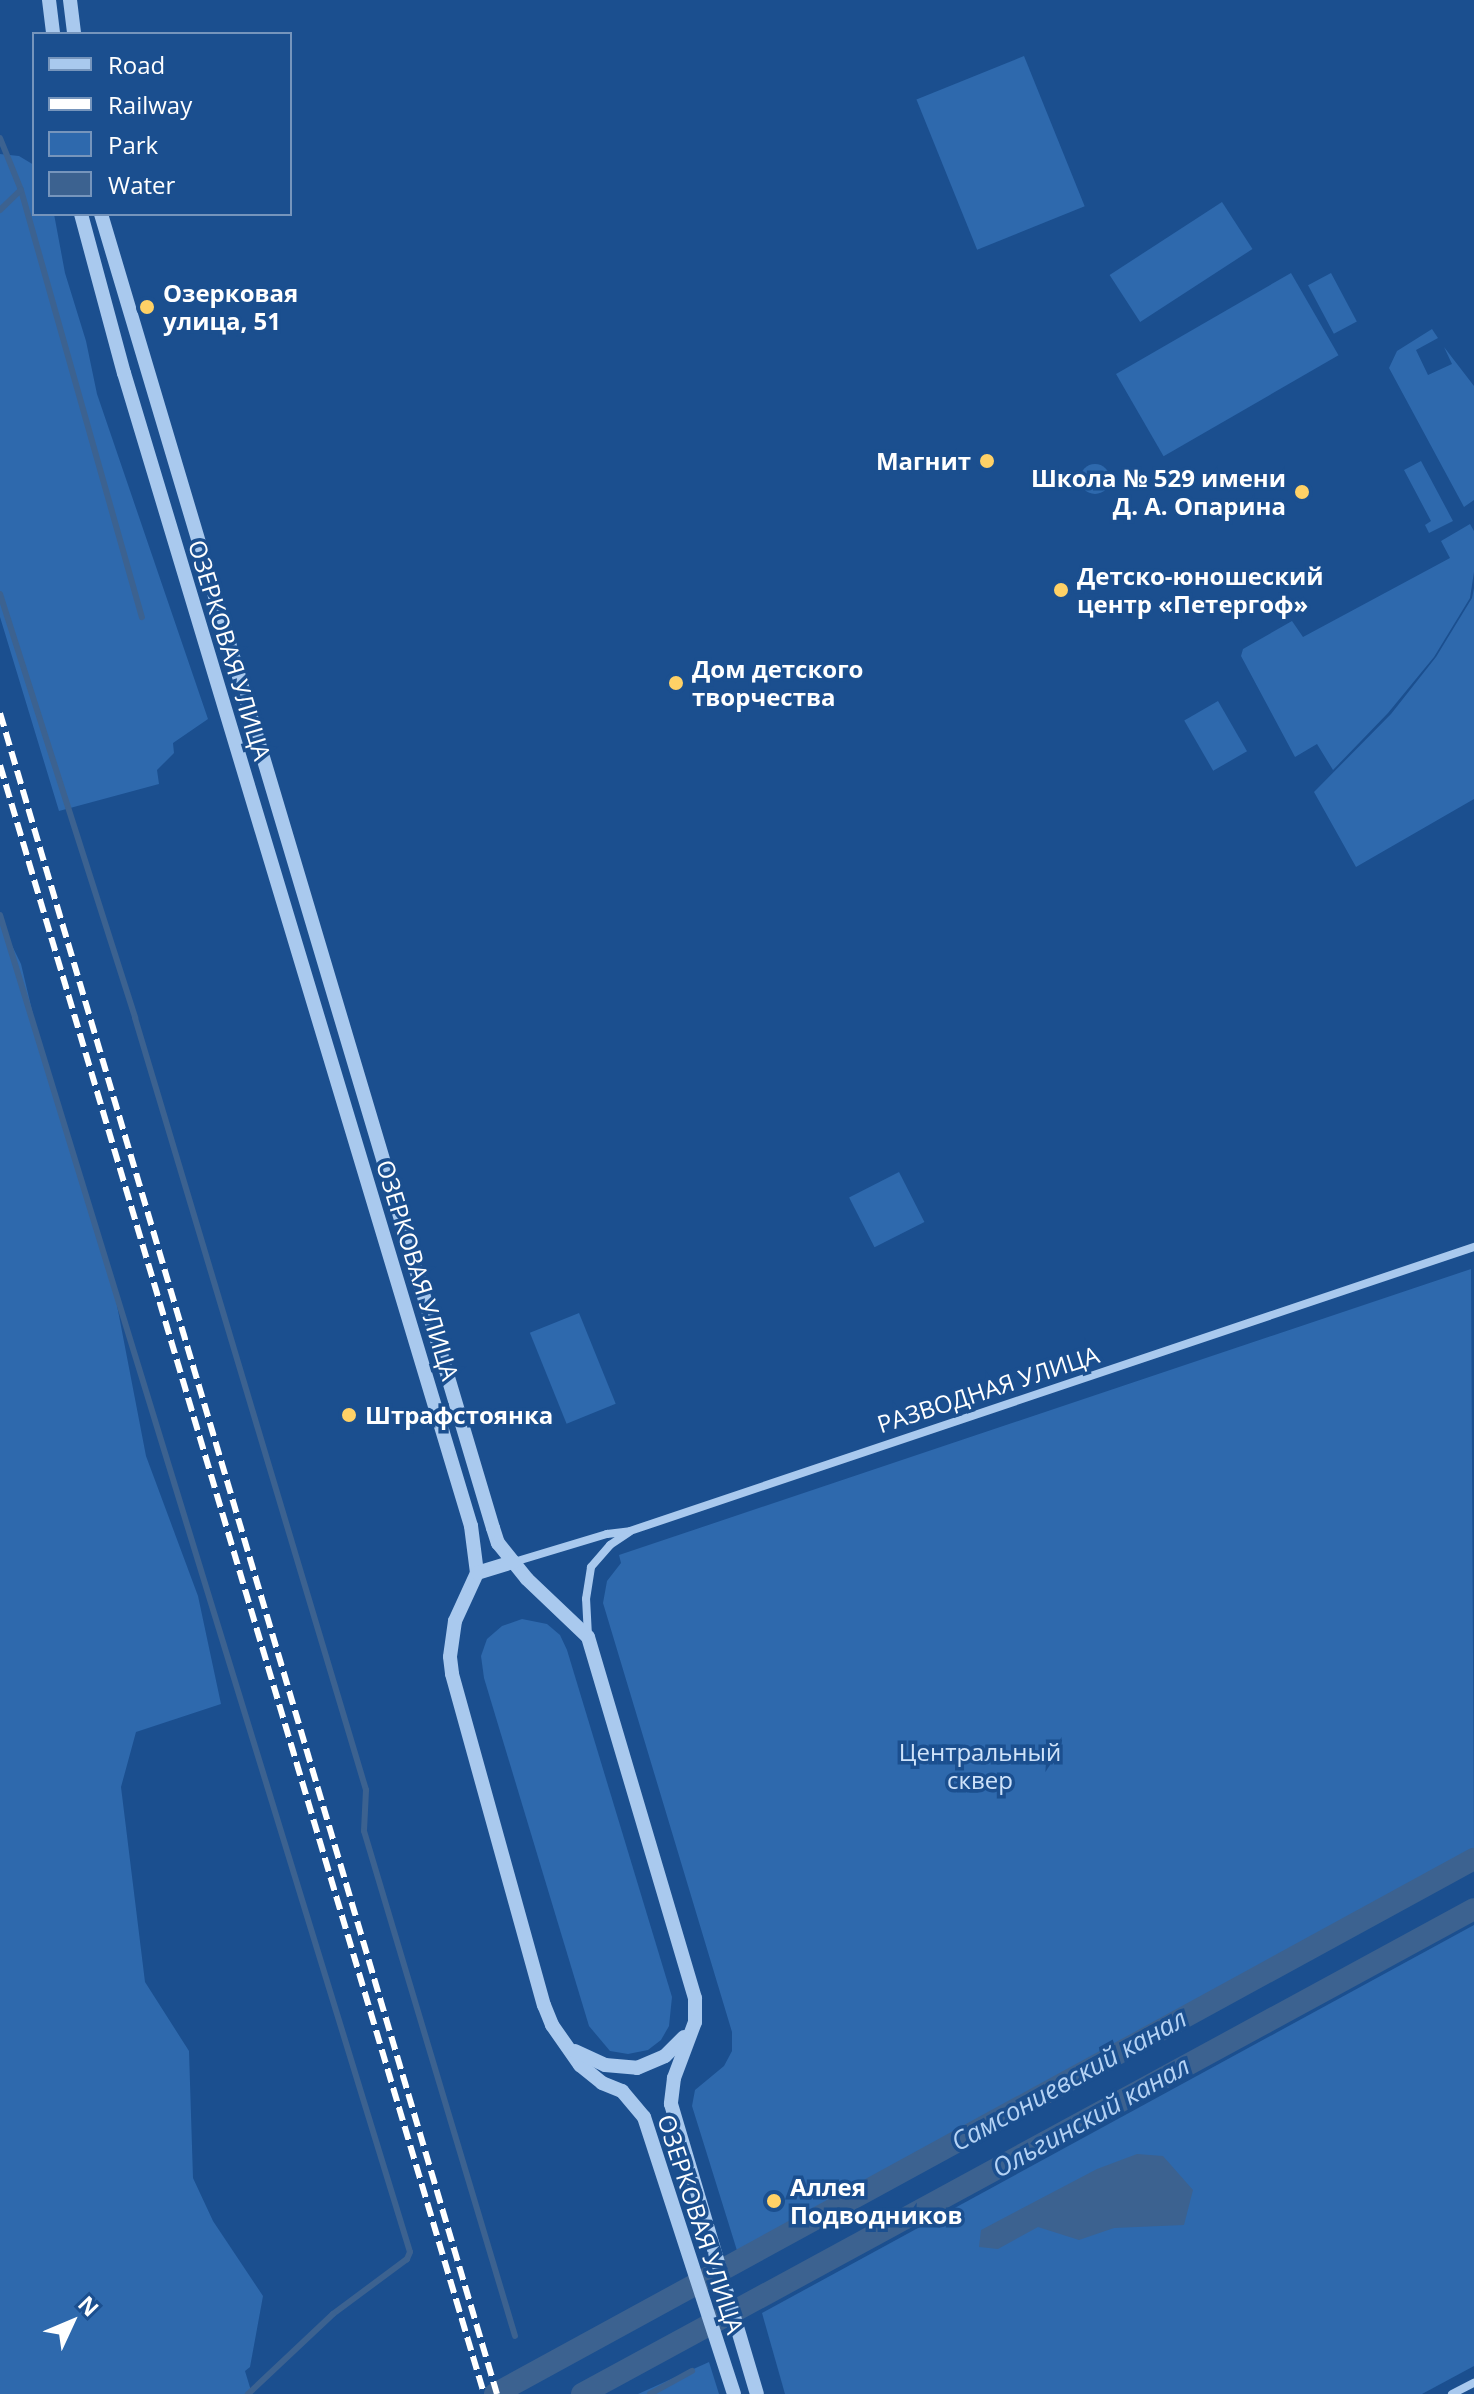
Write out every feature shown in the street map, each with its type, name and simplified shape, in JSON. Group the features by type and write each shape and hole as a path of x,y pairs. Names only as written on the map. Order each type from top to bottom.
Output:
{"street":[{"path":"49,0 53,32"},
{"path":"70,0 74,32"},
{"name":"ОЗЕРКОВАЯ УЛИЦА","path":"82,216 133,402 471,1526 477,1573 451,1639 455,1692 496,1824 544,2005 565,2045 591,2075 622,2091 644,2117 734,2394"},
{"name":"ОЗЕРКОВАЯ УЛИЦА","path":"102,216 498,1543 588,1637"},
{"name":"РАЗВОДНАЯ УЛИЦА","path":"513,1562 607,1534 630,1531 1474,1247"},
{"name":"ОЗЕРКОВАЯ УЛИЦА","path":"630,1531 610,1545 591,1567 586,1599 588,1637 695,1998 695,2022 674,2078 671,2104 757,2394"},
{"path":"477,1573 513,1562"},
{"path":"565,2045 588,2060 637,2068 651,2064 677,2048 695,2022"},
{"path":"1452,2394 1474,2383"}],"green space":[{"path":"1024,56 1085,206 977,250 916,99"},
{"path":"0,154 19,156 32,164 32,216 54,216 65,273 86,341 97,394 208,719 173,743 174,753 157,770 159,784 59,811 0,617"},
{"path":"1222,202 1252,249 1140,322 1110,275"},
{"path":"1291,273 1338,355 1164,456 1116,374"},
{"path":"1331,273 1357,322 1334,334 1308,285"},
{"path":"1432,329 1438,338 1416,350 1428,375 1452,364 1444,347 1474,386 1474,500 1464,507 1389,368 1397,351"},
{"path":"1421,461 1453,521 1429,533 1425,525 1431,521 1404,470"},
{"path":"1095,464 1105,469 1110,479 1105,489 1095,494 1085,489 1080,479 1085,469"},
{"path":"1470,524 1474,531 1474,572 1470,598 1434,657 1388,713 1333,770 1317,744 1295,757 1241,656 1243,649 1292,621 1303,637 1450,558 1441,541"},
{"path":"1474,588 1474,799 1356,867 1314,792 1391,714 1436,657 1472,598"},
{"path":"1218,701 1247,751 1213,771 1184,720"},
{"path":"0,921 21,964 41,1048 115,1295 146,1456 198,1596 221,1704 136,1732 121,1787 145,1982 189,2051 193,2178 213,2221 263,2296 250,2367 245,2371 252,2394 0,2394"},
{"path":"899,1172 924,1222 875,1247 849,1197"},
{"name":"Центральный сквер","path":"1471,1269 1474,1851 739,2257 692,2106 695,2090 724,2066 732,2051 732,2032 603,1603 607,1581 621,1563 619,1555"},
{"path":"579,1313 616,1404 567,1424 530,1333"},
{"path":"522,1619 547,1624 560,1635 567,1650 672,1997 669,2026 661,2040 648,2050 628,2054 610,2051 589,2026 484,1678 481,1656 487,1639 502,1626"},
{"path":"1474,1925 1474,2366 1422,2394 785,2394 762,2313"},
{"path":"709,2362 719,2394 638,2394"}],"water":[{"path":"1137,2154 1163,2156 1193,2190 1184,2225 1114,2228 1079,2240 1038,2227 998,2249 979,2247 981,2230 1097,2169"}],"waterway":[{"path":"0,138 21,190 142,617"},
{"path":"0,210 21,190"},
{"path":"0,594 135,1018 366,1790 364,1831 515,2336"},
{"path":"0,915 410,2252 407,2259 333,2314 248,2394"},
{"name":"Самсониевский канал","path":"495,2394 1474,1859"},
{"name":"Ольгинский канал","path":"582,2394 1474,1909"},
{"path":"650,2394 692,2371"}],"railway":[{"path":"0,713 497,2394"},
{"path":"0,765 484,2394"}],"place":[{"name":"Озерковая улица, 51","path":"147,307"},
{"name":"Магнит","path":"987,461"},
{"name":"Школа № 529 имени Д. А. Опарина","path":"1302,492"},
{"name":"Детско-юношеский центр «Петергоф»","path":"1061,590"},
{"name":"Дом детского творчества","path":"676,683"},
{"name":"Штрафстоянка","path":"349,1415"},
{"name":"Аллея Подводников","path":"774,2201"}]}
